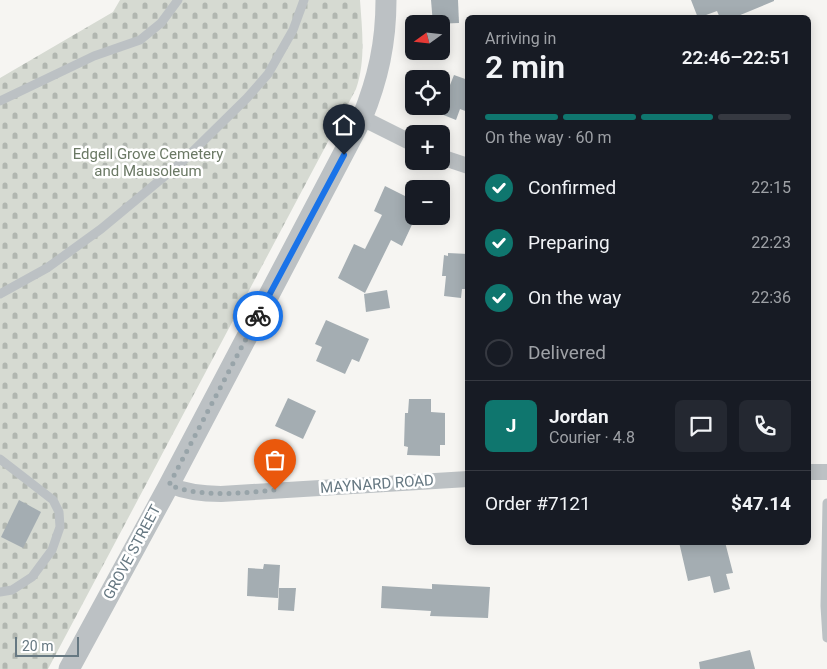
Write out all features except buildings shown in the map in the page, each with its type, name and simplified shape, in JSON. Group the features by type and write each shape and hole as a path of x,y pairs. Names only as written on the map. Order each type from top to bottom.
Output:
{"street":[{"name":"GROVE STREET","path":"69,669 169,485 362,118 374,89 380,66 386,0"},
{"path":"362,118 405,140"},
{"path":"450,160 465,165"},
{"path":"811,472 827,472"},
{"name":"MAYNARD ROAD","path":"169,485 184,491 221,494 465,479"}],"lane":[{"path":"0,101 94,56 140,40 161,23 178,0"},
{"path":"0,294 47,268 102,229 190,154 248,98 268,74 293,30 304,0"},
{"path":"0,460 53,500 59,512 60,527 52,550 32,577 12,590 0,592"},
{"path":"827,503 825,606 827,638"}],"green space":[{"name":"Edgell Grove Cemetery and Mausoleum","path":"120,0 360,0 363,45 361,67 356,89 48,669 0,669 0,78 113,12"}],"way so far":[{"path":"258,316 169,485 184,491 204,494 275,490"}],"route":[{"path":"258,316 344,155"}]}
